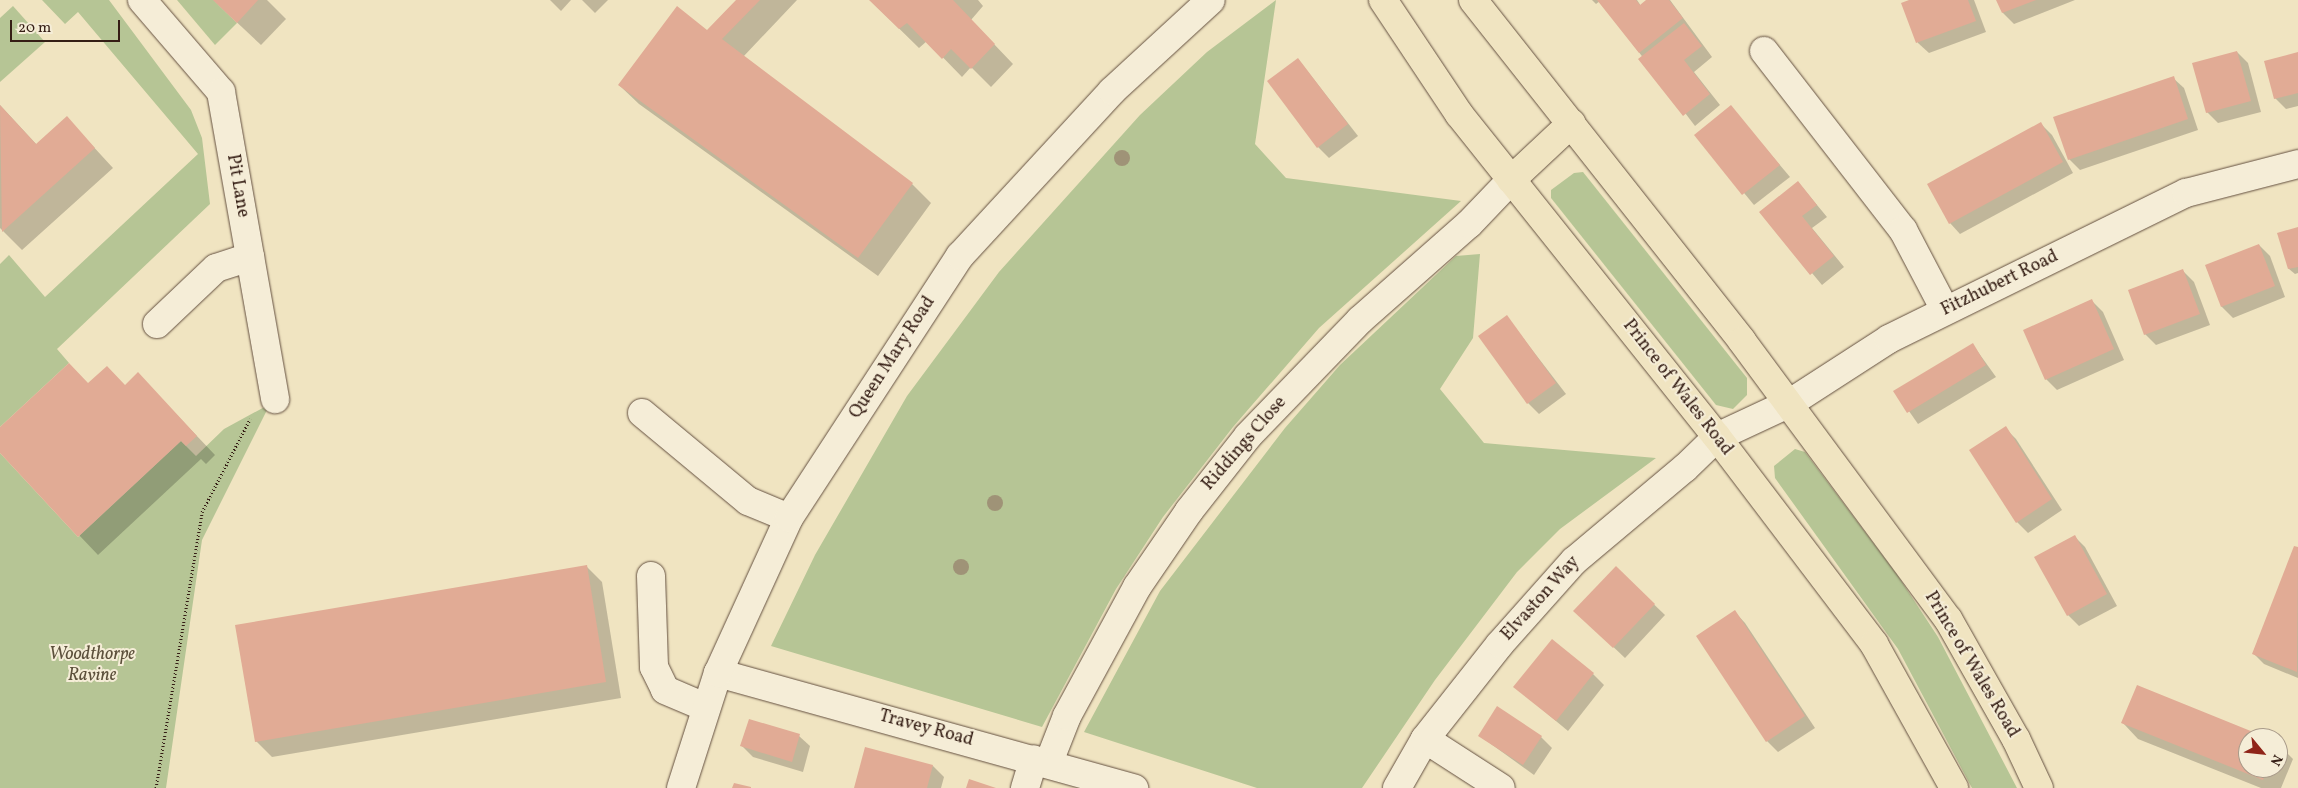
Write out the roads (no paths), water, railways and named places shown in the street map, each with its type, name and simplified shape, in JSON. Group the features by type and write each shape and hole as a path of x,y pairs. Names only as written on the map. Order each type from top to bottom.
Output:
{"highway":[{"name":"Prince of Wales Road","path":"1383,0 1459,114 1717,437 1874,644 1954,788"},
{"name":"Prince of Wales Road","path":"1473,0 1572,123 1790,403 1948,619 2016,739 2039,788"},
{"path":"1511,180 1572,123"}],"street":[{"name":"Pit Lane","path":"142,0 221,92 275,399"},
{"name":"Queen Mary Road","path":"682,788 706,706 718,673 789,518 960,256 1112,91 1211,0"},
{"path":"1764,51 1902,230 1945,310"},
{"name":"Fitzhubert Road","path":"1717,437 1790,403 1889,339 2186,193 2298,164"},
{"name":"Riddings Close","path":"1025,788 1138,587 1189,511 1248,436 1360,320 1469,224 1511,180"},
{"path":"156,324 216,268 250,257"},
{"path":"642,413 748,501 789,518"},
{"name":"Elvaston Way","path":"1397,788 1424,739 1500,644 1574,561 1685,468 1717,437"},
{"path":"652,576 654,667 665,690 706,706"},
{"name":"Travey Road","path":"718,673 1134,788"},
{"path":"1424,739 1500,788"}],"park label":[{"name":"Woodthorpe Ravine","path":"92,666"}]}
